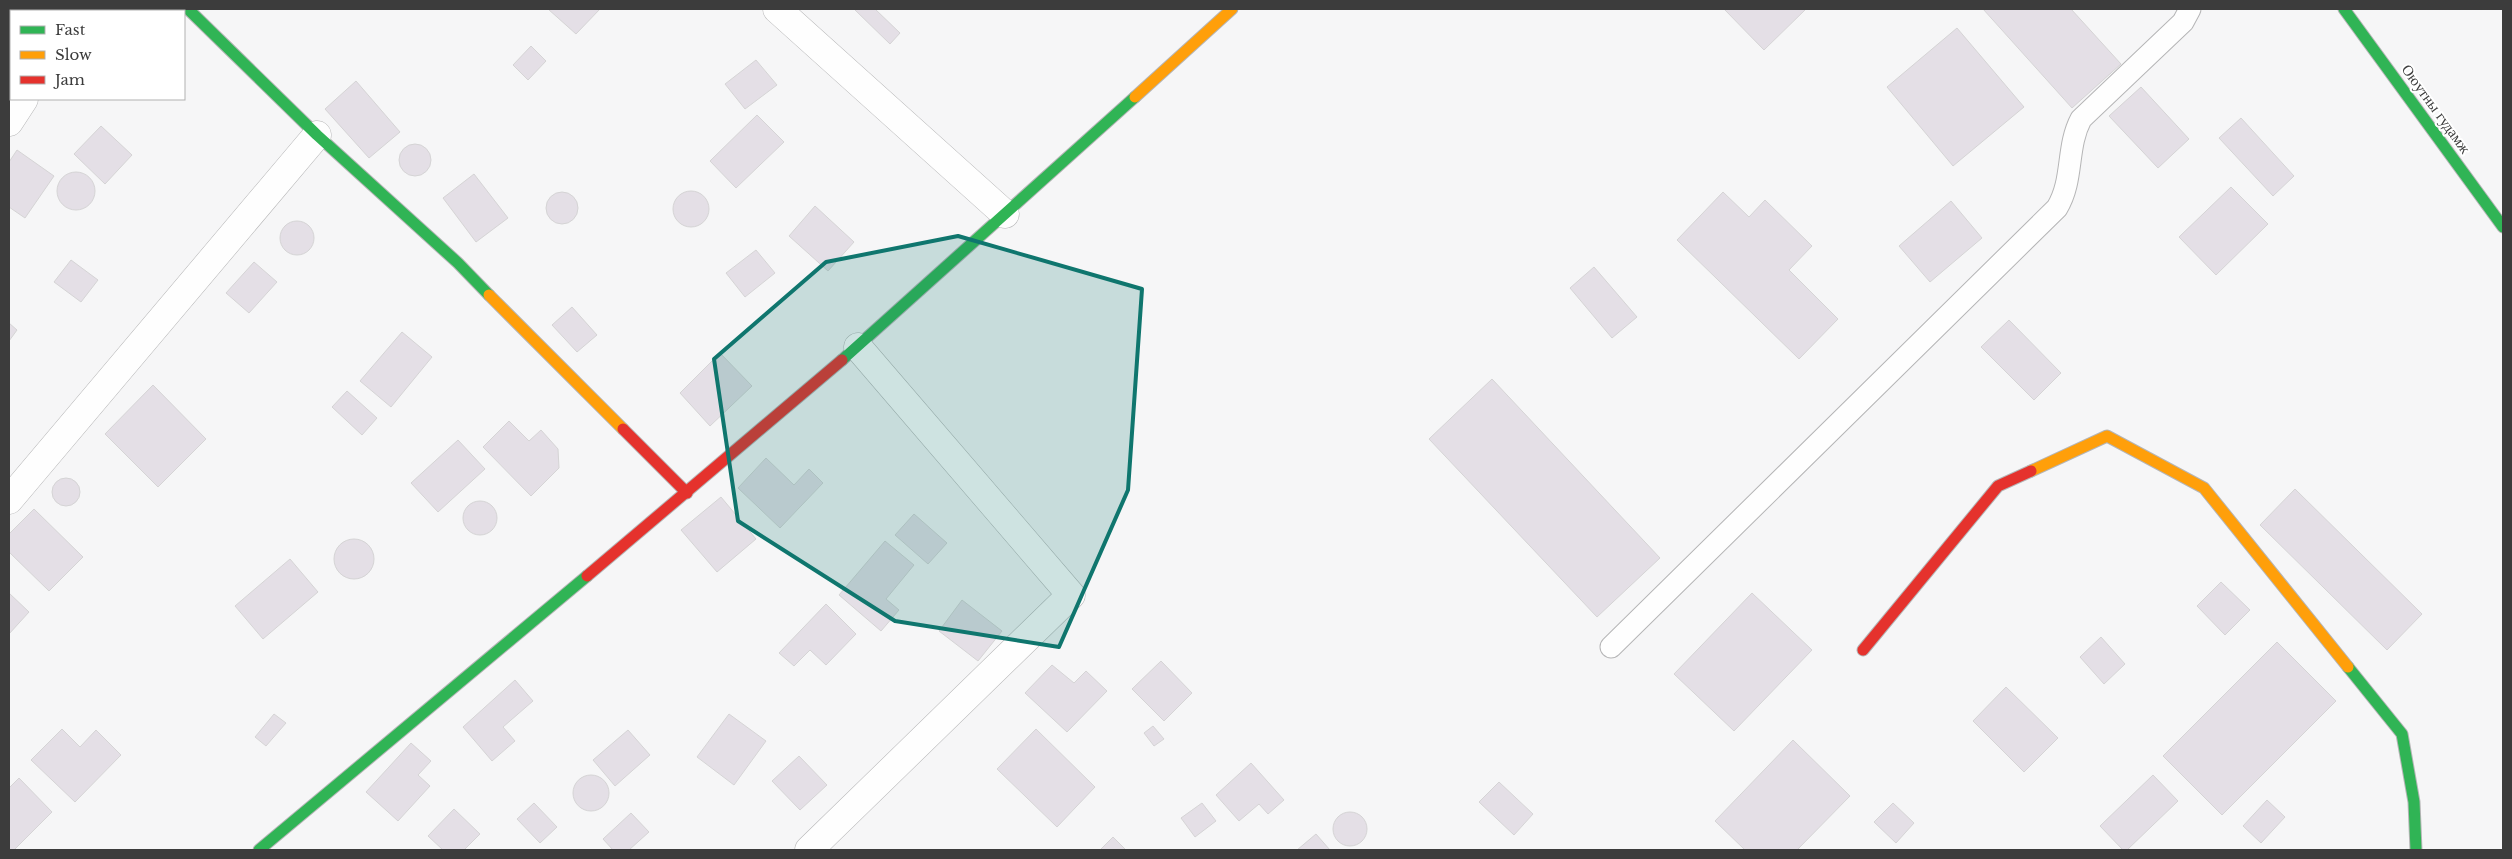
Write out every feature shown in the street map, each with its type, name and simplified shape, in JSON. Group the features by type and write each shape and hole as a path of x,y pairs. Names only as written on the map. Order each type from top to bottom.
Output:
{"street":[{"path":"188,9 317,135 458,263 688,493"},
{"path":"777,9 1005,214"},
{"path":"259,850 688,493 858,347 1232,9"},
{"name":"Оюутны гудамж","path":"2344,9 2503,227"},
{"path":"9,122 23,100"},
{"path":"9,500 317,135"},
{"path":"809,850 1071,595 858,347"},
{"path":"1863,650 1998,486 2107,436 2204,488 2402,734 2414,802 2416,850"}],"lane":[{"path":"1612,647 2056,208 2066,193 2074,132 2081,119 2183,22 2190,9"}],"highlighted area":[{"path":"958,236 1142,289 1128,490 1059,647 895,621 738,521 714,359 826,262"}],"building":[{"path":"548,9 600,9 576,34"},
{"path":"854,9 875,9 900,33 890,44"},
{"path":"1724,9 1806,9 1764,50"},
{"path":"1983,9 2071,9 2121,64 2072,108"},
{"path":"1957,28 2024,107 1953,166 1887,87"},
{"path":"531,46 546,61 528,80 513,65"},
{"path":"756,60 777,85 745,109 725,84"},
{"path":"356,81 400,132 369,158 325,109"},
{"path":"2141,87 2189,139 2158,168 2109,116"},
{"path":"757,115 784,142 736,188 710,161"},
{"path":"2241,118 2294,176 2273,196 2219,138"},
{"path":"101,126 132,155 105,184 74,154"},
{"path":"415,144 426,149 431,160 426,171 415,176 404,171 399,160 404,149"},
{"path":"17,150 54,176 25,218 9,207 9,162"},
{"path":"76,172 89,178 95,191 89,204 76,210 63,204 57,191 63,178"},
{"path":"474,174 508,218 476,242 443,198"},
{"path":"2231,187 2268,224 2216,275 2179,237"},
{"path":"691,191 698,192 704,196 708,202 708,216 704,222 698,226 691,227 684,226 678,222 674,216 673,209 674,202 678,196 684,192"},
{"path":"562,192 568,193 573,197 577,202 577,214 573,219 568,223 562,224 556,223 551,219 547,214 546,208 547,202 551,197 556,193"},
{"path":"1723,192 1749,217 1765,200 1812,246 1789,270 1838,319 1799,359 1677,240"},
{"path":"1951,201 1982,238 1930,282 1899,246"},
{"path":"815,206 854,242 828,271 789,236"},
{"path":"297,221 304,222 309,226 313,231 313,245 309,250 304,254 297,255 290,254 285,250 281,245 280,238 281,231 285,226 290,222"},
{"path":"756,250 775,273 745,297 726,273"},
{"path":"71,260 98,280 81,302 54,282"},
{"path":"254,262 277,282 249,313 226,293"},
{"path":"1594,267 1637,317 1612,338 1570,288"},
{"path":"572,307 597,335 577,352 552,325"},
{"path":"2009,320 2061,373 2034,400 1981,347"},
{"path":"9,323 17,330 9,341"},
{"path":"402,332 432,357 391,407 360,381"},
{"path":"720,353 752,386 710,426 680,393"},
{"path":"1492,379 1660,558 1597,617 1429,439"},
{"path":"153,385 206,439 158,487 105,434"},
{"path":"347,391 377,418 362,435 332,407"},
{"path":"509,421 529,441 541,430 558,449 559,468 531,496 483,447"},
{"path":"458,440 485,469 438,512 411,483"},
{"path":"766,458 794,485 809,469 823,483 780,528 738,488"},
{"path":"66,478 76,482 80,492 76,502 66,506 56,502 52,492 56,482"},
{"path":"2295,489 2422,614 2387,650 2260,525"},
{"path":"721,497 756,539 717,572 681,530"},
{"path":"480,501 487,502 492,506 496,511 496,525 492,530 487,534 480,535 473,534 468,530 464,525 463,518 464,511 468,506 473,502"},
{"path":"34,509 83,557 49,591 9,552 9,534"},
{"path":"914,514 947,543 928,564 895,535"},
{"path":"350,539 358,539 365,542 371,548 374,559 371,570 365,576 358,579 350,579 343,576 337,570 334,563 334,555 337,548 343,542"},
{"path":"885,541 914,565 886,599 899,610 881,631 839,595"},
{"path":"290,559 318,592 263,639 235,606"},
{"path":"2221,582 2250,610 2225,635 2197,606"},
{"path":"9,593 29,612 9,634"},
{"path":"1752,593 1812,650 1734,731 1674,674"},
{"path":"962,600 1002,631 978,661 939,631"},
{"path":"826,604 856,634 826,665 810,650 794,666 779,653"},
{"path":"2101,637 2125,664 2104,684 2080,657"},
{"path":"2277,642 2336,701 2222,815 2163,756"},
{"path":"1161,661 1192,693 1164,721 1132,689"},
{"path":"1052,665 1074,683 1086,671 1107,691 1067,732 1025,693"},
{"path":"515,680 533,701 503,727 515,741 492,761 463,727"},
{"path":"2006,687 2058,738 2024,772 1973,721"},
{"path":"274,714 286,723 266,746 255,737"},
{"path":"729,714 766,741 734,785 697,757"},
{"path":"1153,726 1164,739 1154,746 1144,733"},
{"path":"62,729 80,747 96,730 121,755 75,802 31,760"},
{"path":"1036,729 1095,787 1057,827 997,769"},
{"path":"628,730 650,755 615,786 593,760"},
{"path":"1793,740 1850,796 1797,850 1745,850 1715,821"},
{"path":"411,743 431,761 418,775 430,786 398,821 366,792"},
{"path":"799,756 827,785 800,810 772,781"},
{"path":"1251,763 1284,800 1268,814 1259,804 1239,821 1216,795"},
{"path":"591,775 598,776 604,780 608,786 608,800 604,806 598,810 591,811 584,810 578,806 574,800 573,793 574,786 578,780 584,776"},
{"path":"2153,775 2178,801 2127,850 2123,850 2100,826"},
{"path":"19,778 52,812 14,850 9,850 9,788"},
{"path":"1499,782 1533,814 1514,835 1479,802"},
{"path":"2267,800 2285,817 2261,843 2243,826"},
{"path":"534,803 557,827 540,843 517,819"},
{"path":"1202,803 1216,821 1195,837 1181,818"},
{"path":"1893,803 1914,823 1896,843 1874,822"},
{"path":"454,809 480,834 464,850 443,850 428,836"},
{"path":"1350,812 1357,813 1362,817 1366,822 1366,836 1362,841 1357,845 1350,846 1343,845 1338,841 1334,836 1333,829 1334,822 1338,817 1343,813"},
{"path":"631,813 649,832 629,850 613,850 603,839"},
{"path":"1316,834 1330,850 1297,850"},
{"path":"1113,837 1126,850 1100,850"}],"traffic: fast":[{"path":"188,9 317,135 458,263 489,295"},
{"path":"2344,9 2503,227"},
{"path":"842,360 1135,97"},
{"path":"259,850 587,576"},
{"path":"2348,667 2402,734 2414,802 2416,850"}],"traffic: slow":[{"path":"1135,97 1232,9"},
{"path":"489,295 623,429"},
{"path":"2031,471 2107,436 2204,488 2348,667"}],"traffic: jam":[{"path":"587,576 842,360"},
{"path":"623,429 687,493"},
{"path":"1863,650 1998,486 2031,471"}]}
